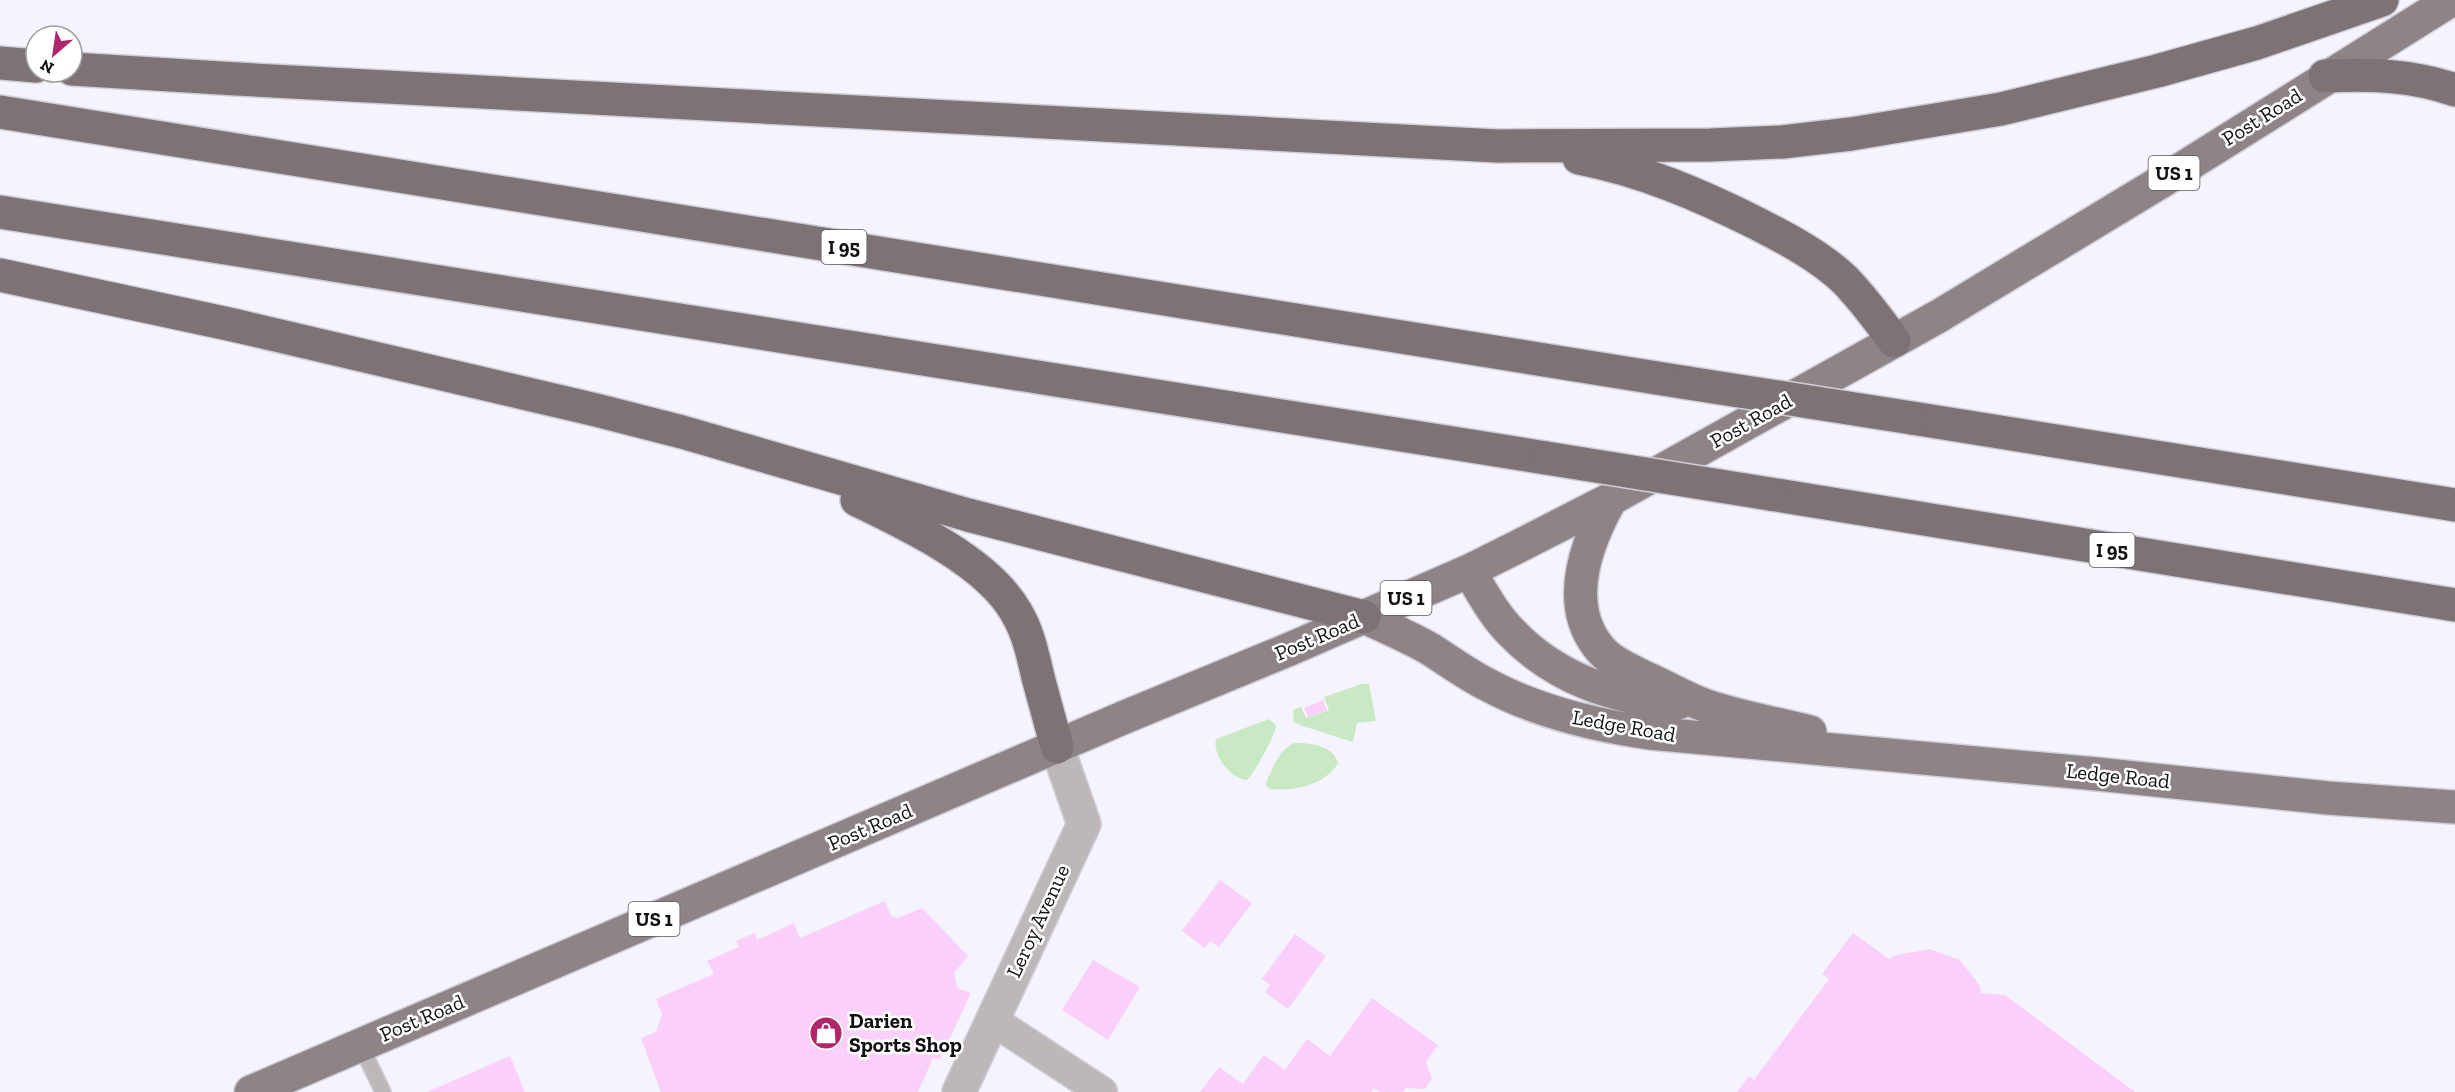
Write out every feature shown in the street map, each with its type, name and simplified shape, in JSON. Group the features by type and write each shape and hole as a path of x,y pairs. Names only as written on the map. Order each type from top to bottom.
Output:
{"highway":[{"path":"84,70 237,80 1497,146 1710,145 1782,142 2001,109 2157,71 2257,43 2382,0"},
{"path":"0,63 24,65"},
{"path":"2325,76 2370,74 2401,77 2455,90"},
{"name":"I 95","path":"0,112 2455,505"},
{"path":"1497,146 1575,158 1642,174 1733,212 1779,235 1844,279 1894,341"},
{"name":"I 95","path":"0,212 2455,605"},
{"path":"0,275 256,330 585,407 682,432 968,515 1364,617"},
{"path":"682,432 787,471 892,517 961,557 991,581 1016,610 1031,645 1057,747"}],"main road":[{"name":"Post Road","path":"251,1092 1469,571 1611,499 1894,341 2159,183 2325,76 2451,0"},
{"name":"Ledge Road","path":"1611,499 1593,533 1581,577 1587,630 1597,646 1614,662 1703,705"},
{"name":"Ledge Road","path":"1469,571 1497,616 1510,632 1551,666 1576,680 1614,692 1664,702 1703,705 1908,757"},
{"name":"Ledge Road","path":"1364,617 1428,648 1488,686 1546,711 1579,720 1649,733 2097,774 2328,798 2455,807"},
{"name":"Ledge Road","path":"2328,798 2455,823"}],"street":[{"name":"Leroy Avenue","path":"959,1092 1084,824 1057,747"},
{"path":"992,1020 1102,1092"}],"lane":[{"path":"360,1044 383,1092"}],"green space":[{"path":"1362,684 1369,684 1376,721 1357,723 1353,742 1294,722 1293,710 1301,707 1306,718 1329,710 1324,697"},
{"path":"1269,719 1276,725 1269,745 1250,777 1247,780 1241,779 1229,771 1220,759 1216,739"},
{"path":"1294,743 1320,746 1332,752 1338,763 1333,771 1317,782 1298,788 1269,789 1266,785 1267,780 1275,764 1284,750"}],"building":[{"path":"1323,700 1327,710 1308,717 1304,708"},
{"path":"1220,880 1252,903 1219,947 1210,941 1205,948 1182,931"},
{"path":"885,901 891,916 898,918 922,908 968,956 954,973 957,988 971,993 940,1059 933,1058 918,1092 661,1092 641,1038 656,1032 662,1015 656,999 714,974 707,961 739,947 736,941 755,933 757,940 794,923 800,938"},
{"path":"1853,933 1889,959 1897,955 1930,949 1960,960 1980,986 1981,993 2005,995 2135,1092 1737,1092 1749,1076 1754,1080 1829,979 1822,974"},
{"path":"1295,934 1326,956 1288,1009 1265,992 1270,985 1262,979"},
{"path":"1093,960 1140,987 1108,1040 1062,1010"},
{"path":"1372,998 1438,1045 1426,1062 1432,1079 1425,1089 1406,1088 1403,1092 1380,1092 1374,1088 1371,1092 1200,1092 1219,1067 1243,1084 1264,1055 1285,1070 1307,1039 1330,1056"},
{"path":"510,1056 525,1092 427,1092"}],"place":[{"name":"Darien Sports Shop","path":"826,1033"}]}
